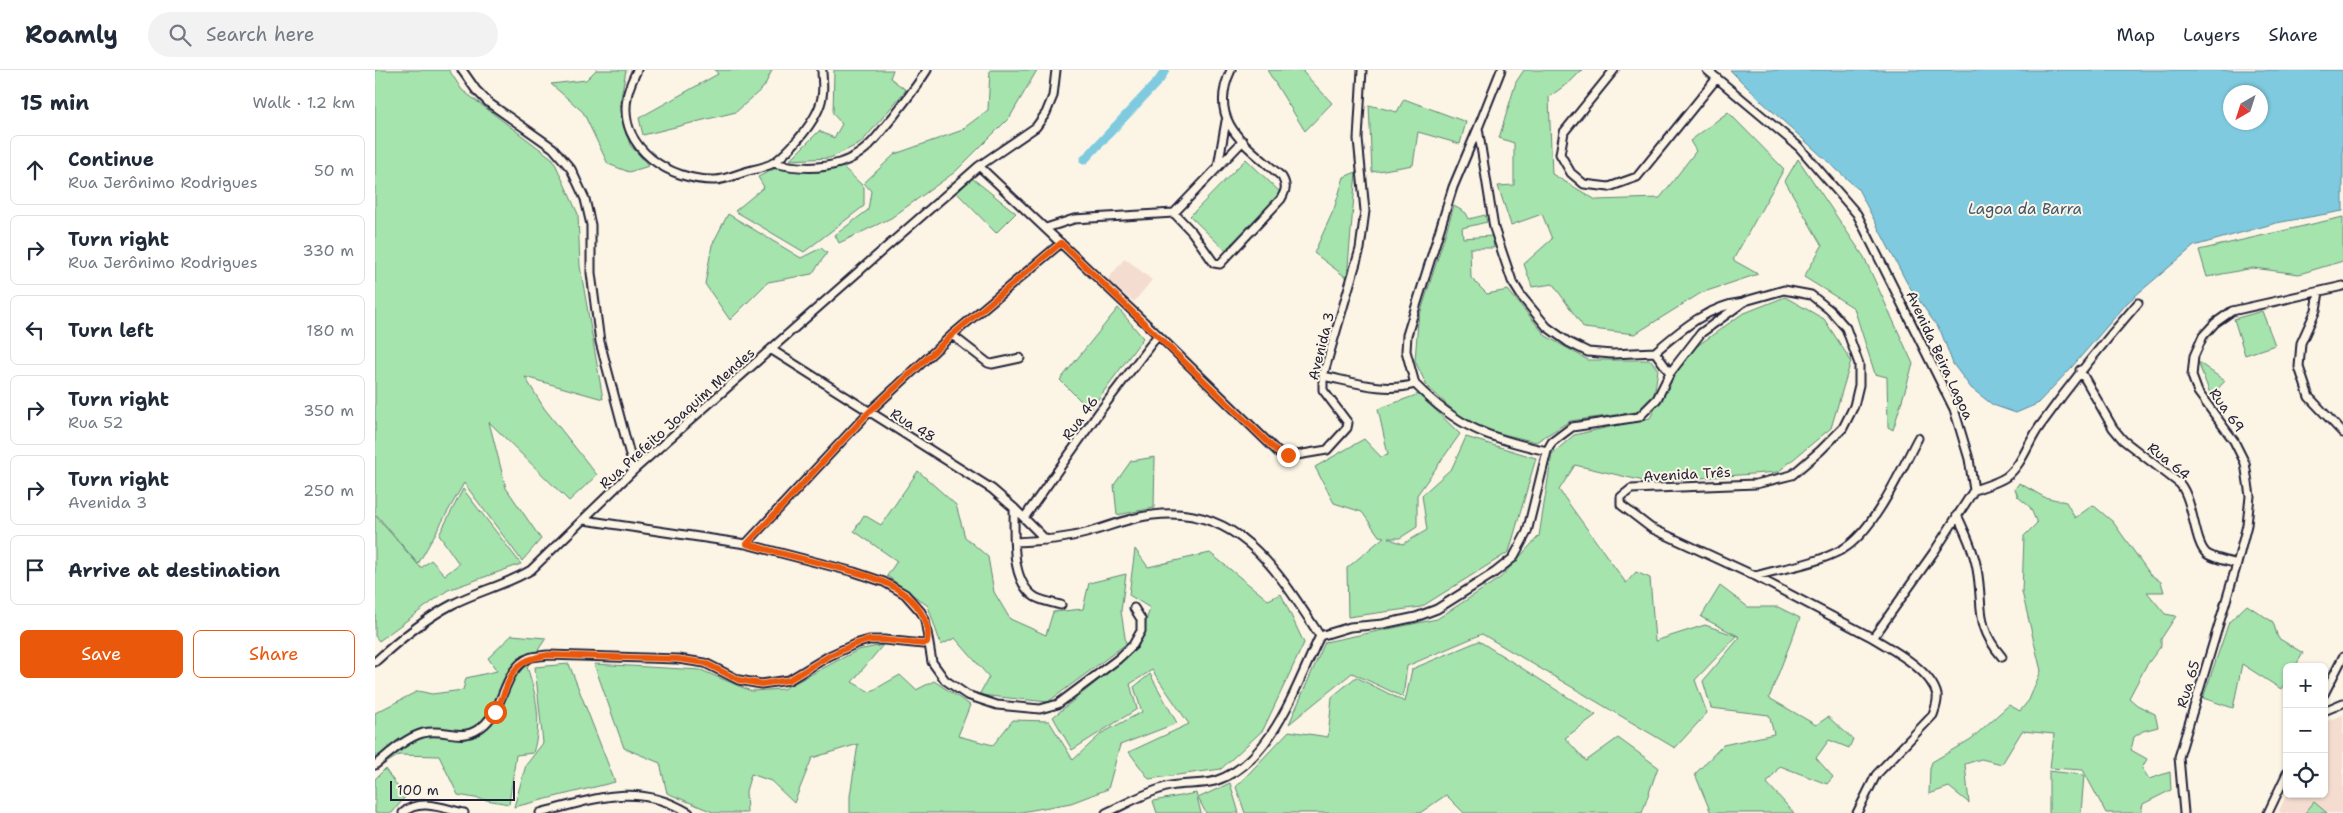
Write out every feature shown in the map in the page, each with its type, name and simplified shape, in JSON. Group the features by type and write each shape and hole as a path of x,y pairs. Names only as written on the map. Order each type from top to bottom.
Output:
{"street":[{"path":"462,70 475,90 489,103 553,148 571,169 585,199 591,225 591,273 600,342 634,470"},
{"path":"637,70 626,99 630,130 642,150 655,164 690,178 717,180 773,163 801,136 817,112 822,97 823,70"},
{"path":"773,163 795,168 819,168 845,161 865,149 915,88 927,70"},
{"name":"Rua Prefeito Joaquim Mendes","path":"375,662 435,614 455,603 517,578 531,570 634,470 979,166 1036,127 1046,113 1053,96 1056,70"},
{"path":"1218,166 1226,121 1223,107 1224,93 1231,70"},
{"name":"Avenida 3","path":"979,166 1159,335 1279,453 1288,455 1327,450 1347,428 1348,423 1323,390 1323,376 1359,249 1365,212 1358,139 1362,70"},
{"path":"1501,70 1453,188 1407,335 1406,351 1415,384 1447,413 1468,426 1499,440 1547,451"},
{"path":"1613,70 1564,132 1560,154 1571,173 1584,184 1609,187 1637,177 1717,78"},
{"name":"Avenida Beira Lagoa","path":"1707,70 1799,146 1857,214 1954,409 1969,459 1974,490"},
{"path":"1174,213 1192,232 1216,264 1220,264 1281,199 1286,190 1283,177 1243,142 1226,121"},
{"path":"1478,128 1494,228 1512,281 1522,297 1547,327 1568,342 1588,352 1612,354 1655,352 1699,318 1721,306 1745,302"},
{"path":"1046,228 1081,218 1174,213 1243,142"},
{"path":"747,544 868,413 952,335 1061,243"},
{"name":"Rua 69","path":"2237,564 2247,525 2250,496 2245,463 2234,442 2198,392 2192,376 2194,356 2203,336 2215,323 2232,311 2343,286"},
{"name":"Avenida Três","path":"1745,302 1784,290 1811,296 1831,312 1846,328 1859,364 1859,385 1854,406 1843,428 1792,475 1756,484 1631,489 1621,498 1621,505 1651,528 1755,576 1873,638"},
{"path":"2319,292 2316,310 2301,343 2299,367 2309,397 2343,433"},
{"path":"1106,813 1170,786 1214,781 1237,770 1254,757 1273,732 1320,636 1350,627 1383,624 1416,617 1437,609 1494,573 1513,558 1527,532 1547,451 1557,437 1572,427 1639,417 1657,398 1670,373 1701,333 1745,302"},
{"path":"1857,813 1876,775 1933,715 1937,705 1937,695 1929,681 1911,661 1873,638 1936,550 1974,490 2006,477 2017,466 2035,433 2080,370 2138,303"},
{"path":"952,335 988,363 1020,358"},
{"name":"Rua 46","path":"1024,518 1100,411 1159,335"},
{"name":"Rua 48","path":"772,350 868,413 992,489 1046,540"},
{"path":"1655,352 1670,373"},
{"name":"Rua 64","path":"2080,370 2113,428 2123,440 2181,484 2187,493 2201,548 2212,556 2237,564"},
{"path":"1323,376 1377,387 1405,387 1415,384"},
{"path":"1755,576 1813,562 1844,548 1860,535 1884,502 1918,438"},
{"path":"1014,508 1018,572 1026,589 1035,597 1061,606"},
{"path":"1015,542 1046,540 1085,533 1152,515 1187,513 1221,525 1260,552 1285,582 1320,636"},
{"path":"1957,515 1975,561 1980,609 1985,633 1989,641 2002,656"},
{"path":"584,520 747,544 854,572 896,588 915,603 921,612 925,620 927,642 932,662 945,680 967,696 997,705 1040,709 1058,704 1118,659 1133,645 1141,631 1141,620 1134,608"},
{"name":"Rua 65","path":"2184,813 2179,757 2237,564"},
{"path":"375,765 403,744 422,734 438,732 459,736 473,732 495,712 512,674 520,664 530,658 548,655 678,659 705,663 739,680 771,684 789,680 829,656 855,644 884,640 923,644 927,642"},
{"path":"2328,686 2343,657"},
{"path":"2328,709 2343,703"},
{"path":"2268,813 2283,781"},
{"path":"540,813 603,797 635,794 675,804 689,813"},
{"path":"403,813 415,804 464,813"}],"shaded area":[{"path":"1125,258 1152,280 1134,302 1107,280"},
{"path":"2343,715 2343,813 2281,813 2279,811 2285,798 2328,798 2328,721"}],"green space":[{"path":"375,70 449,70 462,90 553,159 578,214 580,266 603,399 525,377 544,408 597,475 569,501 489,422 506,488 541,539 522,561 464,483 418,564 375,513"},
{"path":"596,70 626,70 620,103 630,145 649,166 629,172 608,164 583,112 551,84 586,80"},
{"path":"715,70 772,70 764,87 736,112 643,135 639,118 718,74"},
{"path":"834,70 893,70 890,78 906,90 861,143 830,158 790,160 819,131 834,138 842,124 833,114"},
{"path":"990,70 1037,70 1010,117 955,172 891,218 839,243 835,235 868,210 871,191 864,183 895,154 960,131 988,110"},
{"path":"1267,70 1304,70 1303,72 1332,103 1305,131"},
{"path":"1524,70 1582,70 1571,81 1549,97 1552,174 1596,200 1660,198 1696,151 1690,141 1728,112 1784,169 1733,260 1758,274 1701,293 1635,334 1584,328 1553,284 1532,287 1524,264 1552,239 1542,214 1511,225 1498,186 1514,185 1514,143 1499,138 1516,82"},
{"path":"1404,99 1466,122 1460,144 1418,132 1413,165 1372,172 1369,105 1397,112"},
{"path":"1246,159 1281,193 1225,250 1190,216"},
{"path":"1798,159 1864,257 1913,364 1893,430 1888,427 1887,377 1875,374 1854,308 1804,277 1822,246 1785,181"},
{"path":"843,167 864,187 864,206 804,252 735,211 764,187 758,177 774,169"},
{"path":"1356,172 1347,278 1314,253 1334,209 1344,177"},
{"path":"972,178 1016,213 996,233 957,193"},
{"path":"1454,206 1466,213 1469,219 1485,215 1487,222 1462,228 1463,238 1492,236 1494,248 1470,248 1471,278 1487,294 1508,290 1546,336 1588,360 1651,360 1658,370 1654,396 1637,412 1570,421 1536,442 1482,429 1457,414 1427,386 1415,361 1418,321"},
{"path":"728,214 801,258 821,248 827,253 812,274 768,282 730,320 705,284 712,245"},
{"path":"2343,217 2343,261 2299,274 2253,268 2207,277 2199,250"},
{"path":"1785,297 1824,319 1851,361 1831,428 1778,472 1648,482 1575,465 1559,490 1626,583 1636,572 1650,578 1655,641 1705,625 1737,636 1695,680 1707,713 1675,748 1482,634 1407,666 1403,697 1352,673 1289,724 1325,642 1437,619 1500,578 1539,536 1552,454 1574,435 1650,418 1683,356 1742,314"},
{"path":"1118,308 1143,338 1090,410 1060,380"},
{"path":"2262,311 2275,345 2245,355 2234,319"},
{"path":"2198,362 2225,381 2211,396"},
{"path":"1419,394 1460,434 1417,495 1417,527 1400,538 1388,538 1403,544 1427,530 1422,495 1452,468 1466,437 1536,458 1509,552 1421,607 1348,617 1347,568 1384,537 1379,536 1362,512 1334,503 1315,467 1364,439 1381,457 1388,455 1378,409"},
{"path":"1155,457 1154,508 1117,515 1114,485 1131,461"},
{"path":"918,471 956,505 965,537 988,557 994,592 1010,619 1046,635 1053,612 1083,609 1089,583 1126,574 1121,611 1126,644 1048,702 979,695 989,677 955,638 941,645 928,606 887,576 897,561 854,531 864,515 881,525"},
{"path":"2019,483 2044,497 2066,502 2075,518 2093,505 2113,522 2150,574 2161,582 2164,592 2147,592 2165,614 2176,616 2161,639 2161,646 2146,666 2129,698 2137,705 2155,714 2158,727 2143,731 2134,737 2131,750 2147,759 2142,768 2149,779 2170,772 2171,790 2143,804 2141,813 2106,813 2083,770 2050,768 2054,734 2022,731 2002,764 1981,759 1965,764 1969,803 1949,787 1929,794 1932,762 1971,739 2009,705 2020,711 2029,700 2041,671 2022,592 2024,536 2037,523 2030,507 2018,497 2015,489"},
{"path":"463,489 521,564 448,590 379,641 375,636 375,515 421,568 431,560 445,575 459,564 439,535"},
{"path":"1135,549 1148,567 1210,553 1268,600 1281,594 1304,643 1263,730 1221,769 1149,779 1129,752 1189,724 1152,670 1130,684 1137,709 1072,750 1053,717 1138,648 1150,608 1129,595"},
{"path":"1720,586 1748,607 1778,607 1800,618 1769,698 1816,725 1828,717 1853,739 1849,748 1829,740 1816,758 1833,777 1827,784 1780,766 1767,783 1794,813 1711,813 1695,774 1723,745 1774,734 1769,715 1711,708 1703,681 1740,637 1701,617"},
{"path":"2247,605 2273,622 2278,638 2303,653 2297,663 2283,663 2283,686 2281,689 2242,664 2233,708 2203,698 2229,622"},
{"path":"512,635 546,638 527,667 536,699 538,721 536,742 533,753 516,755 509,804 458,795 439,756 399,755 375,770 375,713 418,691 432,694 463,690 466,678 497,671 488,658"},
{"path":"1479,641 1596,715 1565,738 1586,761 1618,738 1658,767 1642,813 1464,813 1446,795 1420,813 1245,813 1236,787 1289,731 1328,737 1332,697 1356,677 1405,702 1412,669"},
{"path":"883,645 852,682 870,692 900,675 916,690 934,681 970,705 958,736 993,745 1013,720 1049,721 1073,760 1102,733 1142,712 1134,687 1150,674 1177,723 1120,745 1108,789 1071,803 1016,813 850,813 850,796 858,744 812,758 794,803 771,781 751,774 746,791 747,813 715,813 667,793 660,763 624,748 594,664 701,670 751,691 783,689 858,650"},
{"path":"569,664 615,782 514,807 526,765 543,743 535,667"},
{"path":"385,769 405,797 392,813 375,813 375,779"},
{"path":"2049,771 2084,775 2081,813 2049,813"},
{"path":"1230,783 1239,813 1206,813 1198,798"},
{"path":"1196,793 1201,813 1157,813 1153,801"},
{"path":"2314,802 2327,813 2305,813"}],"water":[{"name":"Lagoa da Barra","path":"1730,70 2343,70 2343,211 2276,223 2194,246 2128,302 2037,404 2016,413 1993,405 1971,388 1953,364 1941,332 1907,283 1858,189 1760,100"}],"waterway":[{"path":"1084,160 1160,79 1165,70"}],"route":[{"path":"495,712 499,706 506,684 520,664 530,658 548,655 678,659 705,663 739,680 761,684 776,684 801,674 814,664 844,648 869,640 923,644 927,642 925,620 921,612 915,603 896,588 854,572 747,544 868,413 998,294 1061,243 1159,335 1279,453 1288,455"}]}
